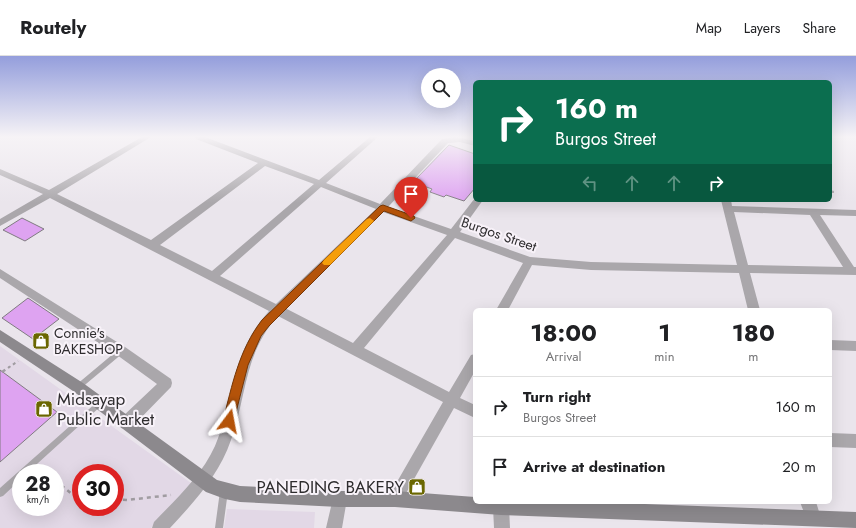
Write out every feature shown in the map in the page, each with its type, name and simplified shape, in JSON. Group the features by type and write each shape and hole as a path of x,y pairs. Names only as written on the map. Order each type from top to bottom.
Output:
{"main road":[{"path":"0,335 78,387 212,486 224,491 240,494 339,499 395,499 501,506 856,520"}],"street":[{"path":"0,223 110,159"},
{"name":"Burgos Street","path":"257,159 383,208 528,261 564,265 854,271"},
{"path":"213,276 349,159"},
{"path":"160,528 203,479 211,467 224,440 242,364 258,333 278,310 383,208 428,159"},
{"path":"152,245 265,162"},
{"path":"1,173 50,194 152,245 473,411"},
{"path":"355,350 453,234 477,202"},
{"path":"754,308 727,204 813,212 856,213"},
{"path":"813,212 854,271"},
{"path":"503,308 528,261"},
{"path":"0,273 121,351 166,383 126,423"},
{"path":"832,345 856,346"},
{"path":"395,499 473,363"},
{"path":"832,440 856,441"},
{"path":"334,528 339,499"},
{"path":"809,504 813,518"},
{"path":"501,506 502,528"}],"lane":[{"path":"78,387 121,351"},
{"path":"32,464 100,404"},
{"path":"0,493 12,482"},
{"path":"219,528 224,491"}],"path":[{"path":"2,372 27,354"},
{"path":"64,488 72,494"},
{"path":"124,500 190,494"}],"shaded area":[{"name":"Midsayap Public Market","path":"0,346 191,483 151,528 0,528"},
{"path":"227,509 315,512 314,528 224,528"}],"building":[{"path":"435,159 473,159 473,190 464,201 446,195 444,197 430,192 432,189 413,182"},
{"path":"22,218 44,229 25,241 3,230"},
{"path":"28,298 59,319 33,339 2,318"},
{"path":"0,370 57,412 0,462"}],"slow traffic":[{"path":"327,263 370,221"}],"place":[{"name":"Connie's BAKESHOP","path":"41,341"},
{"name":"Midsayap Public Market","path":"44,409"},
{"name":"PANEDING BAKERY","path":"417,487"}],"route":[{"path":"229,421 242,364 258,333 266,323 383,208 411,218"}]}
